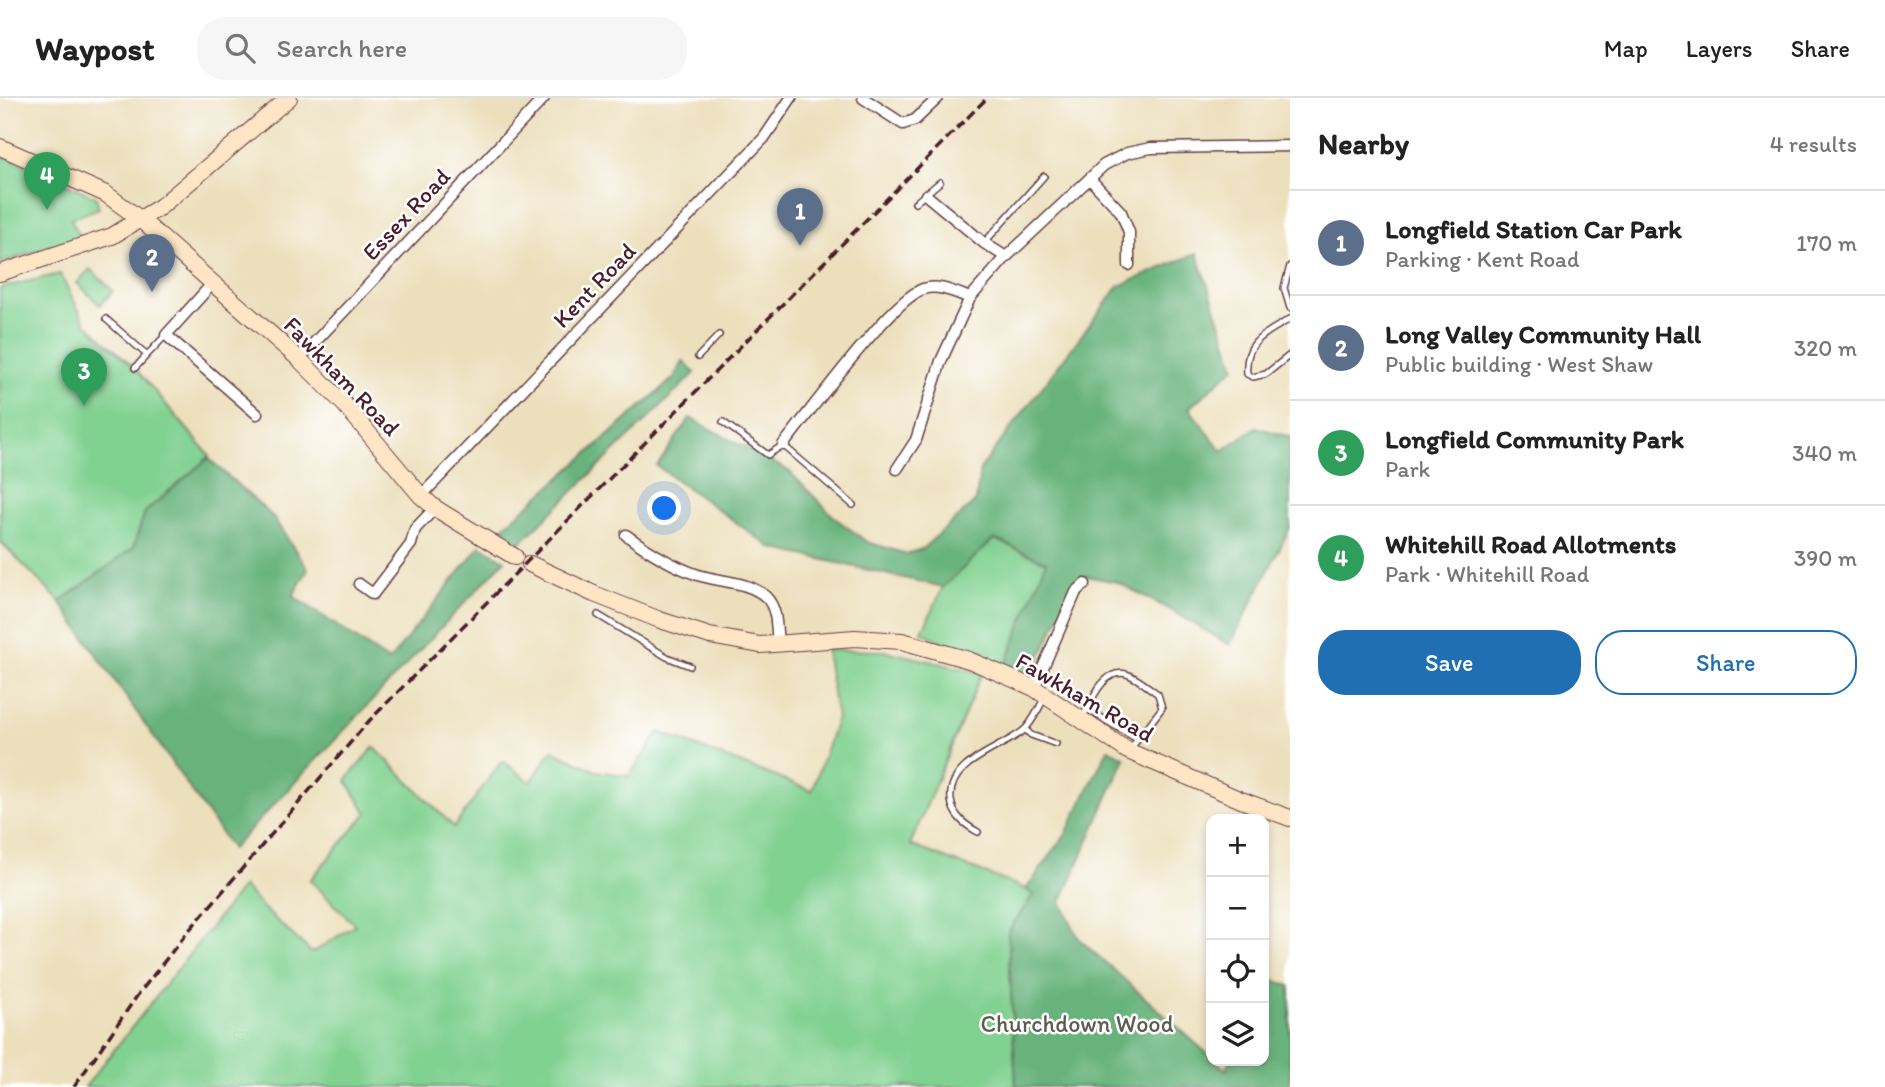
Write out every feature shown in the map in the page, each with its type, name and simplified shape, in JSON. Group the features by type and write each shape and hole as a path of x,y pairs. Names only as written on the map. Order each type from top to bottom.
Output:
{"street":[{"path":"0,273 112,236 160,207 289,98"},
{"name":"Essex Road","path":"299,359 544,98"},
{"name":"Kent Road","path":"421,495 764,138 791,98"},
{"path":"863,98 904,124 915,120 938,98"},
{"path":"897,469 916,440 941,361 970,298 1006,257 1104,165 1127,153 1151,148 1290,146"},
{"name":"Fawkham Road","path":"0,147 106,194 140,219 299,359 345,405 435,508 523,561 594,594 710,636 760,645 855,638 902,641 969,660 1084,714 1133,745 1241,800 1290,818"},
{"path":"1090,179 1121,212 1129,232 1129,265"},
{"path":"926,195 984,243 1006,257"},
{"path":"212,284 166,335 257,414"},
{"path":"783,445 904,301 924,289 944,288 970,298"},
{"path":"359,584 373,594 411,544 415,529 435,508"},
{"path":"626,535 650,553 697,575 743,586 767,598 774,608 778,644"},
{"path":"1040,692 1076,592 1085,584"}],"lane":[{"path":"984,243 1044,176"},
{"path":"915,203 940,182"},
{"path":"1290,266 1284,288 1290,308"},
{"path":"106,319 147,355"},
{"path":"1290,319 1259,338 1248,352 1247,374 1253,377 1266,374 1290,355"},
{"path":"135,368 166,335"},
{"path":"698,357 719,335"},
{"path":"723,422 768,455 783,445 853,505"},
{"path":"598,615 667,657 690,666"},
{"path":"1084,714 1106,680 1117,674 1128,674 1158,695 1162,708 1133,745"},
{"path":"978,832 965,825 956,815 951,802 955,779 964,768 1026,730 1040,692"},
{"path":"1026,730 1031,735 1056,744"}],"green space":[{"path":"0,154 96,197 99,208 71,219 80,238 0,263"},
{"path":"1197,253 1235,367 1189,408 1222,451 1256,427 1290,437 1290,528 1230,645 1117,582 1086,576 1073,588 1030,679 1003,671 1046,562 994,539 943,587 772,548 657,466 690,418 789,471 835,518 867,542 906,554 922,549 976,501 980,469 1119,286"},
{"path":"90,269 113,291 100,305 77,283"},
{"path":"60,274 86,324 135,368 210,456 145,512 133,548 60,602 0,541 0,288"},
{"path":"683,361 695,373 517,546 499,531 674,378"},
{"path":"208,458 272,516 308,569 293,596 389,661 480,546 505,560 232,849 60,602 133,548 145,512"},
{"path":"994,539 1047,562 1003,671 922,632 943,587"},
{"path":"826,650 885,651 982,673 910,845 1026,889 1034,895 1008,932 1016,1087 85,1087 243,886 312,953 355,925 310,880 367,813 346,780 374,747 454,827 502,761 531,782 552,750 596,771 629,776 659,732 812,791 837,718"},
{"name":"Churchdown Wood","path":"1108,749 1125,758 1061,902 1079,939 1206,1053 1206,1066 1222,1066 1226,1070 1228,1066 1269,1066 1269,979 1290,986 1290,1087 1016,1087 1008,932 1033,895 1026,889 1066,834"}],"railway":[{"path":"74,1087 137,996 186,934 369,721 987,98"}],"place":[{"name":"Whitehill Road Allotments","path":"47,210"},
{"name":"Longfield Station Car Park","path":"800,246"},
{"name":"Long Valley Community Hall","path":"152,292"},
{"name":"Longfield Community Park","path":"84,406"}]}
